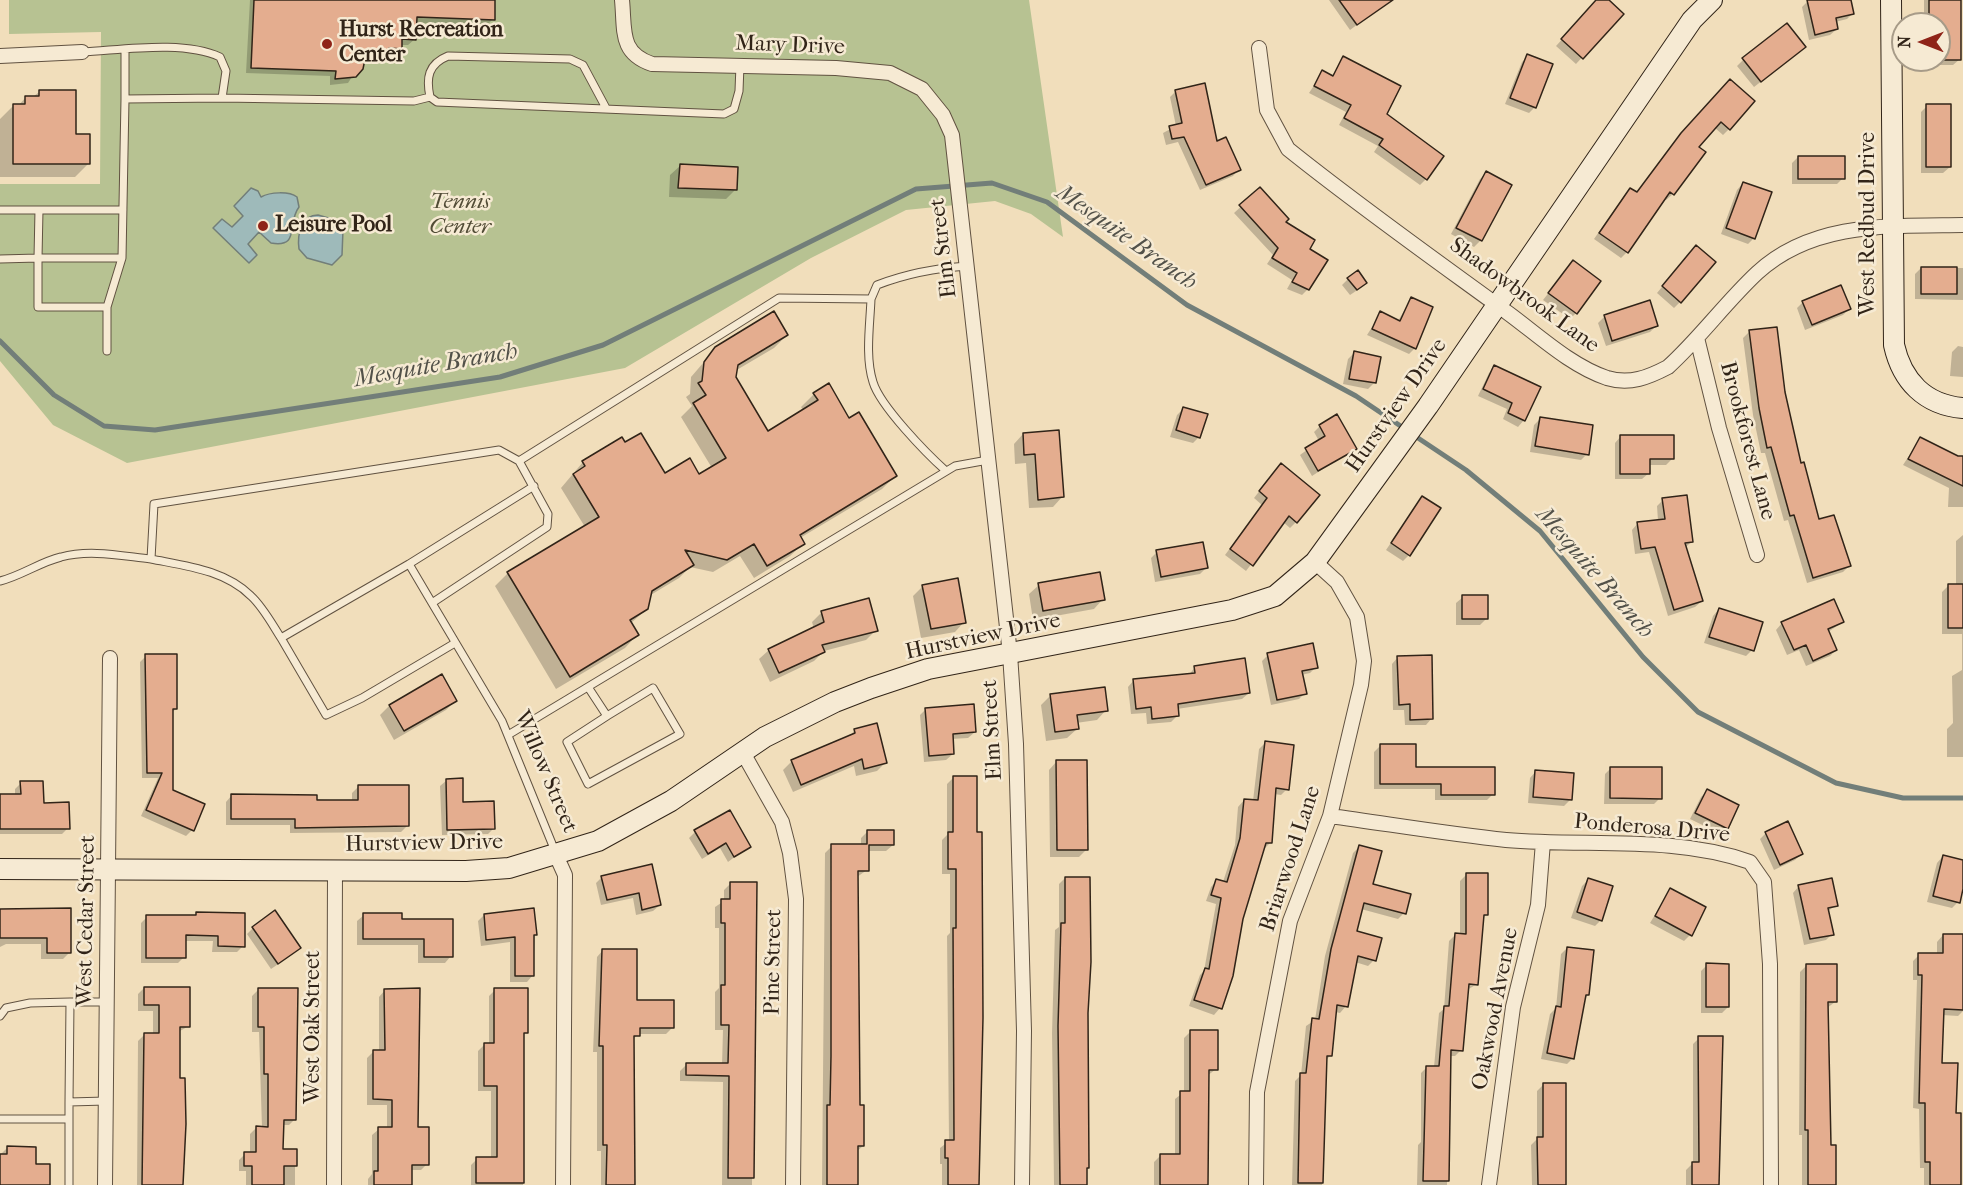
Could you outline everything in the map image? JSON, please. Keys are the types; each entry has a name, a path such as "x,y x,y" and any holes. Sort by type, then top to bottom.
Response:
{"street":[{"name":"Mary Drive","path":"622,0 627,47 636,59 652,64 860,69 890,73 922,89 933,102"},
{"name":"Hurstview Drive","path":"0,869 466,871 508,868 598,841 633,824 671,801 742,751 835,702 871,688 928,669 1222,612 1275,596 1314,562 1393,455 1692,20 1712,0"},
{"name":"West Redbud Drive","path":"1891,0 1894,345 1898,363 1909,382 1938,403 1963,408"},
{"name":"Shadowbrook Lane","path":"1259,48 1267,110 1288,149 1588,370 1609,378 1631,381 1649,377 1668,367 1758,272 1790,251 1821,237 1855,229 1963,225"},
{"path":"0,56 82,52"},
{"name":"Elm Street","path":"933,102 943,115 952,135 1010,654 1016,756 1024,1031 1022,1185"},
{"name":"Brookforest Lane","path":"1697,338 1719,428 1756,555"},
{"name":"Briarwood Lane","path":"1256,1185 1257,1092 1290,921 1330,816 1361,685 1364,661 1357,618 1337,582 1314,562"},
{"name":"West Cedar Street","path":"105,1185 110,658"},
{"name":"Pine Street","path":"742,751 782,822 790,853 796,899 793,1185"},
{"name":"Ponderosa Drive","path":"1330,816 1506,840 1617,843 1701,850 1750,862 1758,870 1764,882 1770,964 1771,1185"},
{"name":"Oakwood Avenue","path":"1489,1185 1489,1166 1513,1007 1538,905 1543,842"},
{"name":"Willow Street","path":"556,855 565,875 563,1185"},
{"name":"West Oak Street","path":"334,1185 335,870"}],"lane":[{"path":"82,52 188,49 207,51 220,57 226,71 222,98"},
{"path":"107,351 107,307 122,258 125,50"},
{"path":"606,108 583,65 570,59 448,56 438,60 431,68 427,81 430,97 437,102 724,114 734,109 739,91 740,65"},
{"path":"125,99 414,101 430,97"},
{"path":"0,210 123,210"},
{"path":"39,210 38,307 107,307"},
{"path":"0,259 122,258"},
{"path":"946,471 924,452 873,384 870,363 871,299 877,285 902,275 926,268 968,266"},
{"path":"519,461 779,298 871,299"},
{"path":"151,559 154,504 499,450 519,461 548,514 547,527 432,603"},
{"path":"508,735 946,471 955,466 988,459"},
{"path":"281,638 409,564 534,486"},
{"path":"0,581 19,576 61,557 97,553 151,559 207,571 231,580 252,596 281,638 326,715 362,698 455,642"},
{"name":"Willow Street","path":"409,564 508,735 556,855"},
{"path":"588,687 607,716"},
{"path":"653,688 680,735 588,784 567,742 607,716 653,688"},
{"path":"69,1185 70,1002"},
{"path":"0,1016 6,1008 22,1004 107,1002"},
{"path":"69,1102 106,1101"},
{"path":"0,1119 69,1119"}],"green space":[{"name":"Tennis Center","path":"9,0 1029,0 1063,237 1031,214 995,201 906,210 811,258 625,368 127,463 53,425 0,361 0,184 100,184 101,32 9,34"}],"water":[{"name":"Leisure Pool","path":"251,188 258,191 261,197 279,193 294,195 297,197 299,207 293,220 290,238 280,244 271,243 259,232 248,244 257,255 249,263 213,228 222,219 232,227 243,216 234,206"},
{"path":"318,215 339,221 343,230 342,255 332,265 307,258 299,249 301,227 308,218"}],"building":[{"name":"Hurst Recreation Center","path":"254,0 495,0 495,20 417,17 416,40 402,39 402,49 389,48 388,55 366,54 363,69 356,77 335,79 336,71 251,68"},
{"path":"1339,0 1393,0 1357,25"},
{"path":"1596,0 1609,0 1624,14 1583,59 1561,39"},
{"path":"1807,0 1851,0 1854,14 1836,18 1838,29 1815,35"},
{"path":"1929,0 1961,0 1961,60 1951,60 1951,12 1929,12"},
{"path":"1787,23 1806,47 1761,82 1742,58"},
{"path":"1527,54 1553,64 1536,108 1510,98"},
{"path":"1343,56 1401,86 1387,114 1444,156 1427,180 1379,145 1383,139 1344,118 1351,105 1314,86 1322,70 1333,76"},
{"path":"1730,79 1755,101 1730,130 1721,122 1699,147 1706,152 1674,195 1670,192 1628,253 1599,233 1630,188 1637,192 1681,133"},
{"path":"1205,83 1217,141 1226,137 1241,170 1206,185 1184,137 1172,139 1169,126 1182,123 1175,90"},
{"path":"39,90 76,90 76,134 90,134 90,164 13,164 13,104 25,104 25,96 39,96"},
{"path":"1926,104 1951,104 1951,167 1926,167"},
{"path":"1798,156 1845,156 1845,179 1798,179"},
{"path":"680,164 738,167 737,190 678,188"},
{"path":"1486,171 1512,185 1482,241 1456,228"},
{"path":"1743,182 1772,192 1755,239 1726,228"},
{"path":"1260,187 1289,219 1286,222 1315,240 1310,249 1328,260 1309,290 1292,282 1297,273 1272,258 1278,248 1239,205"},
{"path":"1696,245 1716,262 1681,303 1662,286"},
{"path":"1573,260 1601,281 1577,314 1548,293"},
{"path":"1921,267 1957,267 1957,294 1921,294"},
{"path":"1358,270 1367,283 1357,290 1347,278"},
{"path":"1841,285 1851,309 1812,325 1802,301"},
{"path":"1411,297 1433,307 1416,349 1372,329 1380,311 1400,321"},
{"path":"1650,300 1658,326 1612,341 1604,315"},
{"path":"774,311 788,335 738,365 736,377 768,431 818,400 813,393 829,383 849,418 859,412 897,476 800,535 805,544 767,566 754,544 727,560 685,550 694,565 652,591 648,609 630,620 639,635 570,677 507,572 599,517 573,474 585,466 582,461 622,437 625,442 641,433 665,473 690,458 699,474 726,458 693,403 706,395 698,383 702,381 704,362 715,347"},
{"path":"1777,327 1785,392 1801,463 1804,462 1819,519 1834,515 1851,566 1813,578 1794,515 1790,516 1771,447 1767,448 1759,408 1749,330"},
{"path":"1354,351 1381,357 1376,383 1349,379"},
{"path":"1494,365 1541,387 1525,421 1508,413 1512,403 1483,389"},
{"path":"1183,407 1208,414 1200,438 1176,430"},
{"path":"1337,414 1357,449 1318,471 1305,448 1325,436 1319,425"},
{"path":"1540,417 1593,425 1589,455 1535,446"},
{"path":"1059,430 1064,497 1038,500 1035,454 1024,455 1023,433"},
{"path":"1620,435 1674,435 1674,459 1650,459 1650,474 1620,474"},
{"path":"1920,437 1958,456 1963,456 1963,486 1908,459"},
{"path":"1281,463 1320,495 1297,523 1289,516 1253,566 1230,549 1267,498 1259,491"},
{"path":"1687,495 1693,542 1685,543 1703,601 1674,610 1655,547 1641,549 1637,522 1665,519 1662,498"},
{"path":"1422,496 1441,508 1410,556 1391,543"},
{"path":"1203,542 1208,568 1161,577 1156,550"},
{"path":"1100,572 1105,600 1043,611 1038,583"},
{"path":"958,578 966,623 931,629 922,585"},
{"path":"1948,584 1963,584 1963,628 1948,628"},
{"path":"1462,595 1488,595 1488,619 1462,619"},
{"path":"869,598 878,631 822,645 825,652 779,673 768,649 824,622 821,611"},
{"path":"1834,599 1844,622 1828,629 1837,650 1813,661 1806,645 1794,650 1781,622"},
{"path":"1719,608 1763,622 1754,651 1709,637"},
{"path":"1313,643 1318,668 1302,671 1307,694 1277,700 1267,653"},
{"path":"145,654 177,654 177,709 173,709 173,790 205,804 194,831 146,810 162,773 147,773"},
{"path":"1432,655 1433,719 1410,720 1410,704 1399,705 1397,656"},
{"path":"1245,658 1250,693 1178,704 1179,716 1152,719 1151,707 1136,709 1133,679 1195,673 1194,666"},
{"path":"442,674 457,701 404,731 389,705"},
{"path":"1105,687 1108,711 1077,715 1079,729 1055,732 1050,694"},
{"path":"974,704 976,732 953,734 954,754 929,756 925,708"},
{"path":"877,723 887,763 864,769 862,759 801,785 791,760 855,733 854,729"},
{"path":"1265,741 1294,745 1289,790 1276,788 1272,843 1266,843 1243,919 1233,976 1222,1009 1194,1000 1205,968 1209,969 1221,898 1211,895 1216,879 1227,882 1240,838 1244,799 1258,800"},
{"path":"1380,744 1416,744 1416,767 1495,767 1495,795 1441,795 1441,784 1380,784"},
{"path":"1056,760 1087,760 1088,850 1057,850"},
{"path":"1610,767 1662,767 1662,799 1610,798"},
{"path":"1535,770 1574,773 1572,800 1533,797"},
{"path":"953,776 977,776 977,832 982,832 983,1018 979,1185 948,1185 948,1158 945,1158 945,1140 954,1140 953,928 956,928 956,869 948,869 948,832 953,832"},
{"path":"463,778 463,802 494,801 495,829 447,830 446,779"},
{"path":"20,781 43,781 44,803 69,802 70,829 0,829 0,794 21,794"},
{"path":"358,785 409,785 409,826 295,828 295,819 231,819 231,794 317,795 317,800 358,800"},
{"path":"1707,789 1739,805 1728,829 1695,813"},
{"path":"730,810 751,847 734,857 726,843 708,854 694,830"},
{"path":"1788,821 1803,854 1780,865 1765,832"},
{"path":"867,830 894,830 894,845 869,845 869,871 858,871 860,1105 864,1105 864,1146 858,1146 858,1185 827,1185 827,1105 830,1105 831,1056 831,844 867,844"},
{"path":"1359,845 1382,851 1373,884 1411,894 1406,914 1364,903 1357,931 1382,938 1376,961 1358,956 1348,1007 1337,1005 1332,1056 1327,1056 1323,1183 1298,1183 1300,1073 1306,1073 1312,1018 1319,1019 1331,949"},
{"path":"1943,855 1963,860 1963,889 1960,903 1933,896"},
{"path":"652,864 661,905 642,910 639,893 607,900 601,876"},
{"path":"1466,873 1488,873 1488,915 1484,915 1478,985 1469,984 1463,1051 1451,1050 1449,1181 1423,1181 1426,1066 1439,1066 1444,1006 1449,1006 1455,933 1466,934"},
{"path":"1065,877 1090,877 1089,1168 1087,1168 1087,1185 1060,1185 1058,1026 1061,923 1065,923"},
{"path":"1588,878 1613,886 1602,921 1577,912"},
{"path":"1832,878 1838,906 1828,908 1834,935 1810,939 1798,885"},
{"path":"730,882 757,882 754,1178 728,1178 729,1076 686,1075 686,1063 728,1063 729,1025 721,1025 721,985 725,985 725,923 721,923 721,899 730,899"},
{"path":"1670,888 1706,907 1692,936 1655,916"},
{"path":"71,908 71,953 47,953 47,938 0,938 0,909"},
{"path":"534,908 537,935 534,935 534,976 515,976 515,937 486,940 484,914"},
{"path":"275,910 301,948 278,964 252,927"},
{"path":"196,912 245,913 245,947 218,946 218,936 186,935 186,958 146,958 146,915 196,915"},
{"path":"363,913 402,913 402,919 453,919 453,957 424,957 424,939 363,939"},
{"path":"1943,934 1963,934 1963,1010 1944,1009 1942,1063 1958,1063 1956,1113 1961,1113 1961,1185 1930,1185 1930,1162 1925,1162 1925,1103 1919,1103 1922,975 1918,975 1918,953 1943,953"},
{"path":"1567,947 1594,950 1589,995 1586,995 1574,1059 1547,1053 1556,1006 1561,1007"},
{"path":"602,949 637,949 637,1000 674,1000 674,1028 640,1028 640,1036 634,1036 635,1185 606,1185 607,1145 603,1145 603,1046 599,1046"},
{"path":"1706,963 1729,964 1729,1007 1706,1007"},
{"path":"1806,964 1837,964 1837,1002 1828,1002 1831,1145 1836,1145 1836,1185 1808,1185 1808,1130 1805,1130"},
{"path":"144,987 190,987 190,1027 180,1027 180,1078 185,1078 186,1124 183,1185 142,1185 144,1033 159,1033 159,1005 144,1005"},
{"path":"258,988 298,988 296,1120 284,1120 283,1149 297,1149 297,1166 284,1166 284,1185 252,1185 252,1166 244,1166 244,1152 256,1152 256,1126 268,1127 268,1074 264,1074 264,1027 258,1027"},
{"path":"420,988 418,1127 429,1127 429,1165 412,1165 412,1185 374,1185 374,1171 378,1171 378,1127 392,1127 392,1100 373,1099 373,1050 385,1050 384,989"},
{"path":"494,988 528,988 528,1033 524,1033 524,1183 476,1183 476,1157 497,1157 497,1086 484,1086 484,1043 494,1043"},
{"path":"1190,1030 1218,1030 1218,1070 1209,1070 1208,1185 1160,1185 1160,1154 1180,1154 1180,1091 1190,1091"},
{"path":"1698,1036 1723,1036 1719,1185 1692,1185 1692,1162 1699,1162"},
{"path":"1543,1083 1566,1083 1566,1185 1538,1185 1537,1137 1543,1137"},
{"path":"7,1146 36,1147 36,1164 50,1164 50,1185 0,1185 0,1154 7,1154"}],"waterway":[{"name":"Mesquite Branch","path":"0,341 54,395 104,426 155,430 500,377 603,345 916,189 992,183 1047,202 1187,305 1356,396 1405,429"},
{"name":"Mesquite Branch","path":"1412,434 1466,470 1540,531 1643,657 1698,712 1836,783 1903,798 1963,798"}],"place":[{"name":"Hurst Recreation Center","path":"327,44"},
{"name":"Leisure Pool","path":"263,226"}]}
